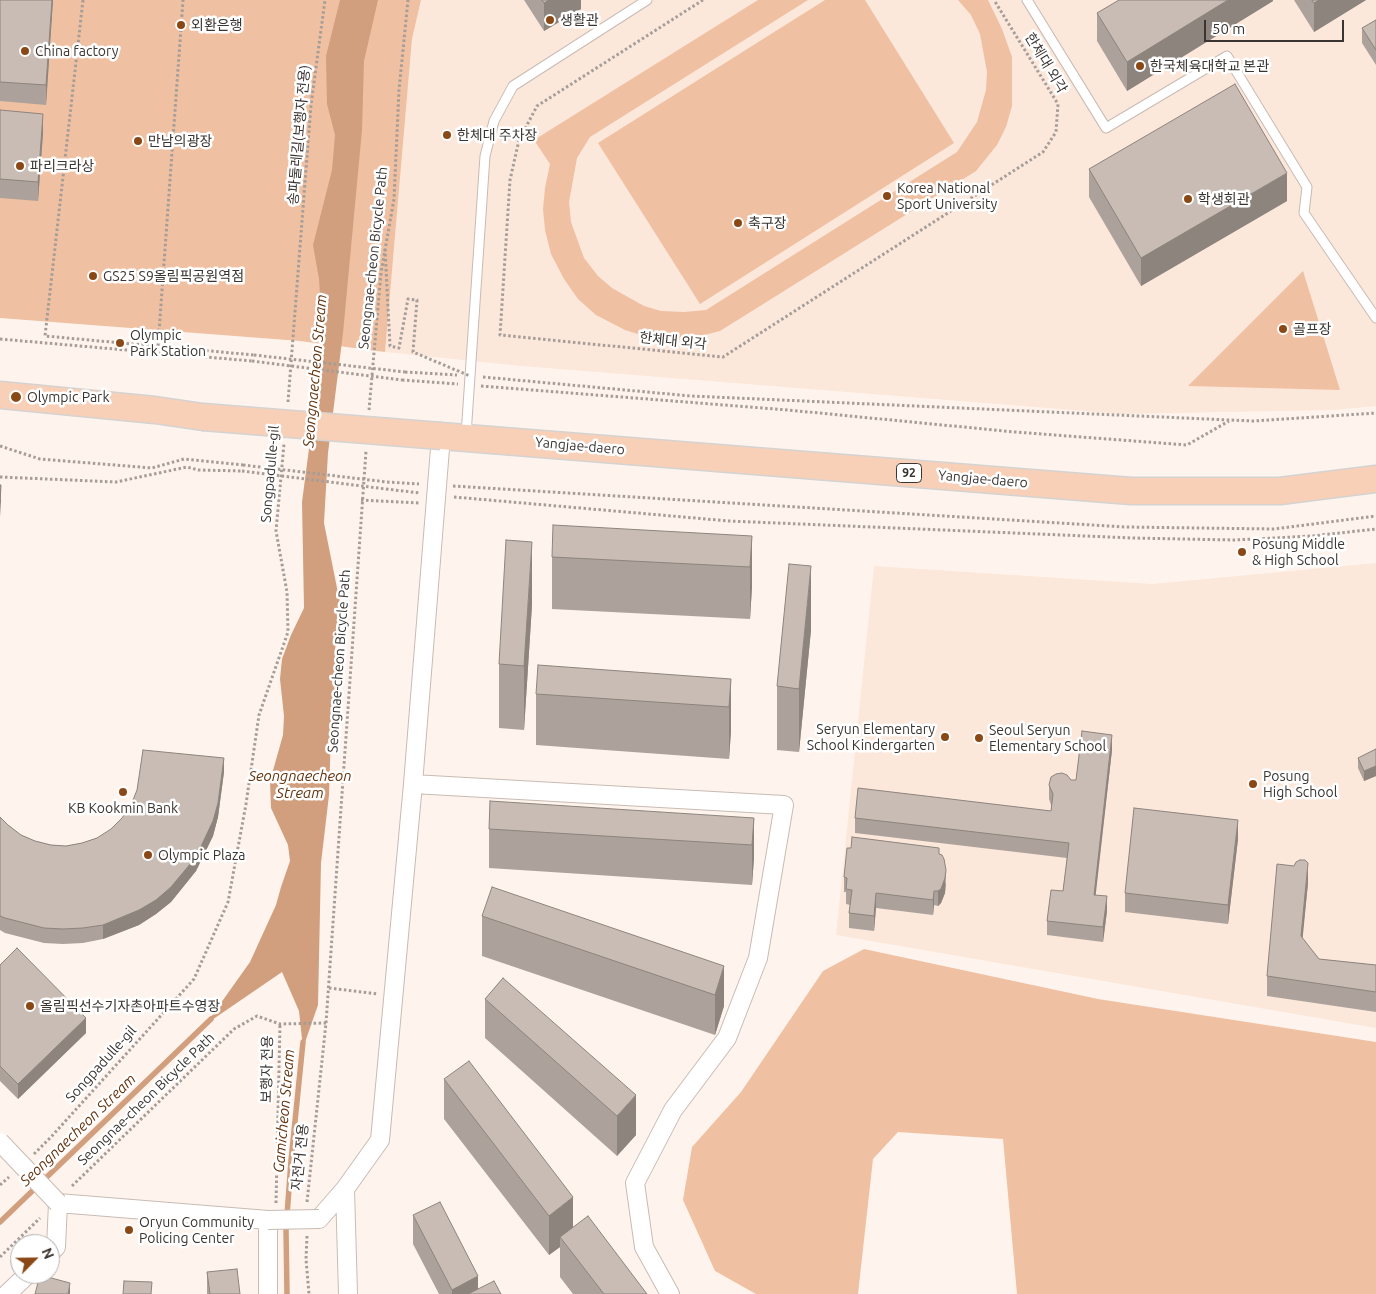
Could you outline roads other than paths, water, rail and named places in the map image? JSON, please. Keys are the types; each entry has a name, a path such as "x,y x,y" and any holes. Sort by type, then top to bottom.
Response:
{"main road":[{"name":"92","path":"0,395 155,410 203,417 454,437"},
{"name":"Yangjae-daero","path":"454,437 1131,491 1280,491 1376,480"}],"street":[{"path":"0,1142 58,1203 313,1213 345,1188 380,1140 436,499 454,437"},
{"path":"412,784 784,805 758,958 727,1038 673,1110 635,1183 644,1247 670,1294"},
{"path":"345,1188 348,1294"},
{"path":"57,1234 58,1203"},
{"path":"268,1294 272,1212"},
{"path":"7,1294 18,1284"}],"lane":[{"path":"454,437 470,381 485,156 494,121 513,86 647,0"},
{"path":"1027,0 1106,128 1227,56 1307,187 1304,213 1376,318"}],"water":[{"name":"Seongnaecheon Stream","path":"340,0 378,0 364,61 362,130 343,333 328,453 324,523 341,608 335,650 335,690 331,732 329,795 321,863 318,1005 303,1048 299,1011 282,972 206,1024 250,962 276,905 290,861 288,845 271,808 270,781 283,735 284,716 280,679 282,659 304,608 302,502 323,342 319,279 313,245 332,170 335,135 327,104 326,56"}],"waterway":[{"name":"Seongnaecheon Stream","path":"0,1222 211,1019"},
{"name":"Gamicheon Stream","path":"287,1294 286,1229 303,1042"}],"place":[{"name":"생활관","path":"550,20"},
{"name":"외환은행","path":"181,25"},
{"name":"China factory","path":"25,51"},
{"name":"한국체육대학교 본관","path":"1140,66"},
{"name":"한체대 주차장","path":"447,135"},
{"name":"만남의광장","path":"138,141"},
{"name":"파리크라상","path":"20,166"},
{"name":"Korea National Sport University","path":"887,196"},
{"name":"학생회관","path":"1188,199"},
{"name":"축구장","path":"738,223"},
{"name":"GS25 S9올림픽공원역점","path":"93,276"},
{"name":"골프장","path":"1283,329"},
{"name":"Olympic Park Station","path":"120,343"},
{"name":"Olympic Park","path":"16,397"},
{"name":"Posung Middle & High School","path":"1242,552"},
{"name":"Seryun Elementary School Kindergarten","path":"945,737"},
{"name":"Seoul Seryun Elementary School","path":"979,738"},
{"name":"Posung High School","path":"1253,784"},
{"name":"KB Kookmin Bank","path":"123,792"},
{"name":"Olympic Plaza","path":"148,855"},
{"name":"올림픽선수기자촌아파트수영장","path":"30,1006"},
{"name":"Oryun Community Policing Center","path":"129,1230"}]}
